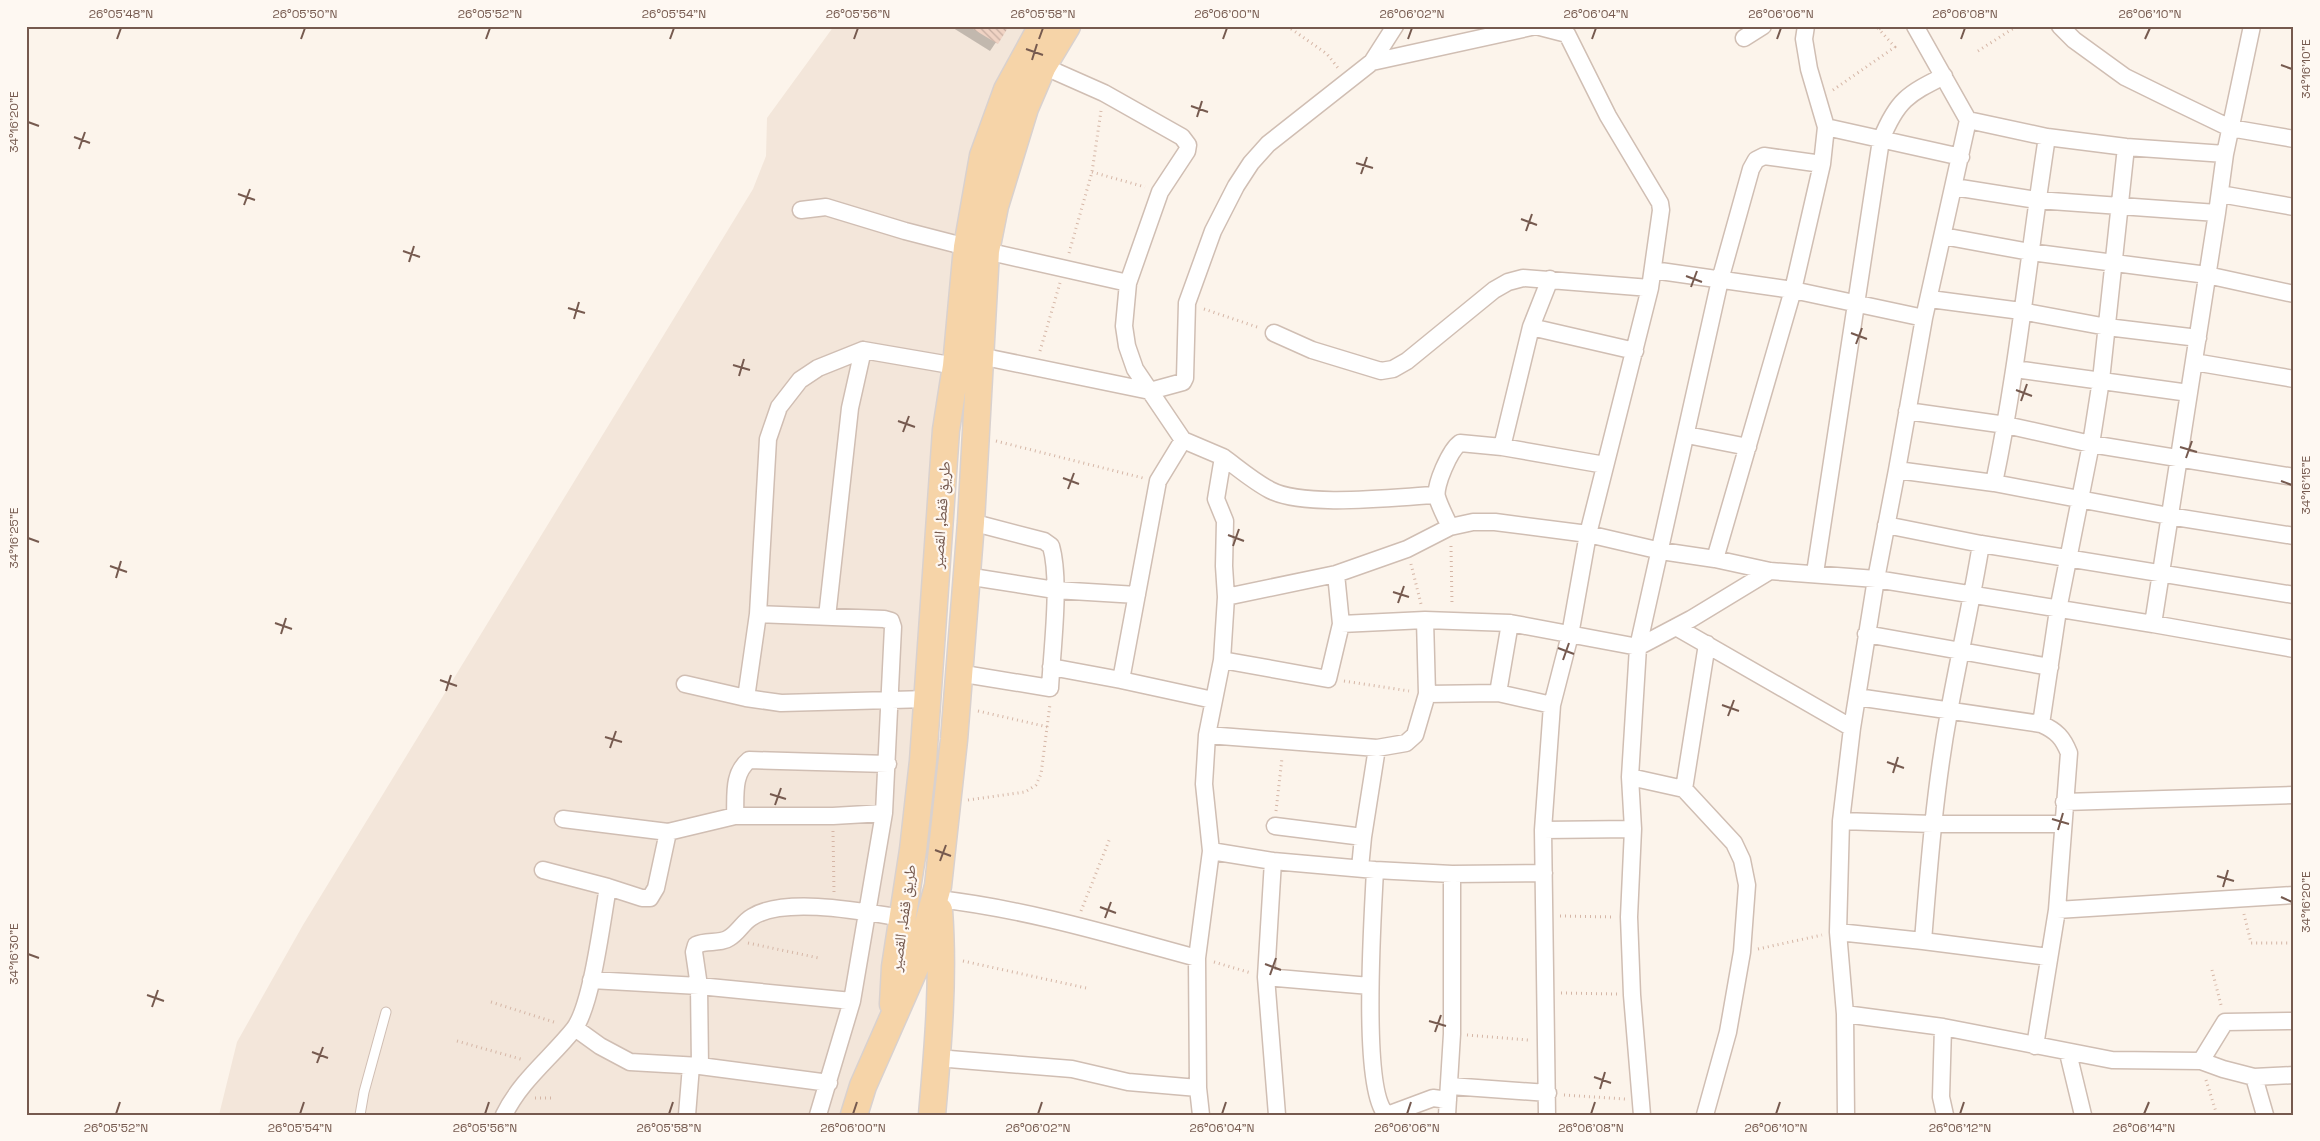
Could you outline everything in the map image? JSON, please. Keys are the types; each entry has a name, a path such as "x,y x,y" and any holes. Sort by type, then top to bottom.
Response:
{"main road":[{"name":"طريق قفط, القصير","path":"854,1115 863,1086 918,961 938,892 948,802 971,522 980,356 977,249 983,156 1007,90 1042,26"},
{"name":"طريق قفط, القصير","path":"892,1017 894,967 914,842 928,699 946,430 956,366 959,311 977,249 995,206 1026,108 1043,66 1067,26"},
{"name":"طريق قفط, القصير","path":"932,1115 942,956 938,892"}],"street":[{"path":"980,356 1150,392 1184,380 1187,303 1214,231 1236,186 1251,163 1268,144 1372,62 1395,26"},
{"path":"1372,62 1536,26 1571,30 1608,116 1660,203 1661,210 1650,288 1588,534 1570,636 1552,705 1543,830 1547,1115"},
{"path":"1744,38 1763,26"},
{"path":"1716,558 1793,290 1822,164 1826,127 1809,69 1804,39 1806,26"},
{"path":"1846,1115 1845,1014 1838,932 1841,821 1852,728 1866,634 1898,470 1924,318 1930,299 1968,120 1915,26"},
{"path":"2060,26 2074,40 2125,77 2230,128 2294,139"},
{"path":"2153,624 2190,393 2225,154 2252,26"},
{"path":"1043,66 1104,93 1182,137 1188,144 1187,151 1160,192 1128,283 1124,326 1127,346 1135,369 1182,440 1223,457 1271,490 1295,498 1320,500 1436,496"},
{"path":"1815,573 1881,140 1891,115 1903,100 1915,90 1944,76"},
{"path":"1968,120 2047,137 2126,147 2225,154"},
{"path":"1826,127 1961,157"},
{"path":"1994,483 2015,369 2021,311 2047,137"},
{"path":"2041,724 2067,557 2091,444 2101,380 2108,327 2118,207 2126,147"},
{"path":"1642,1107 1632,995 1629,917 1633,829 1630,777 1638,647 1687,435 1720,280 1751,169 1756,160 1764,156 1822,164"},
{"path":"1954,187 2037,200 2118,207 2217,212"},
{"path":"2220,194 2294,207"},
{"path":"801,210 826,207 905,231 1128,283"},
{"path":"1943,236 2030,252 2207,275 2294,294"},
{"path":"1653,270 1793,290 1924,318"},
{"path":"1274,333 1312,350 1381,371 1392,369 1407,361 1494,290 1508,282 1524,278 1550,279 1650,288"},
{"path":"1502,448 1530,327 1550,279"},
{"path":"1930,299 2021,311 2108,327 2198,338"},
{"path":"1530,327 1635,351"},
{"path":"827,617 850,408 863,350"},
{"path":"746,698 758,614 768,439 780,407 800,380 818,368 863,350 956,366"},
{"path":"2194,362 2294,380"},
{"path":"2015,369 2190,393"},
{"path":"1907,411 2006,425 2091,444 2294,477"},
{"path":"1687,435 1748,447"},
{"path":"1121,680 1158,481 1182,440"},
{"path":"1450,527 1436,496 1447,458 1455,446 1460,443 1605,465"},
{"path":"1201,1115 1198,1088 1197,958 1211,851 1204,784 1206,735 1222,660 1226,597 1224,566 1225,521 1216,499 1223,457"},
{"path":"1898,470 2079,497 2169,516 2294,536"},
{"path":"958,673 1050,688 1052,668 1055,590 1054,556 1051,546 1044,541 971,522"},
{"path":"1226,597 1336,574 1407,549 1450,527 1473,522 1495,522 1588,534 1661,551 1716,558 1770,571 1876,579 2294,649"},
{"path":"1886,525 1981,544 2294,595"},
{"path":"1923,941 1933,824 1949,712 1962,652 1981,544"},
{"path":"1341,624 1425,620 1510,623 1570,636 1638,647 1676,627 1770,571"},
{"path":"1222,660 1328,679 1341,624 1336,574"},
{"path":"966,576 1055,590 1137,595"},
{"path":"758,614 884,619 890,621 894,635 884,813 852,1001 818,1115"},
{"path":"1206,735 1377,748 1411,740 1415,735 1427,694 1425,620"},
{"path":"1498,693 1510,623"},
{"path":"1676,627 1852,728"},
{"path":"1866,634 2050,667"},
{"path":"1684,789 1707,644"},
{"path":"1052,668 1121,680 1213,700"},
{"path":"685,684 746,698 781,703 928,699"},
{"path":"1427,694 1498,693 1552,705"},
{"path":"1857,697 2041,724 2054,730 2064,741 2069,753 2057,910 2035,1046"},
{"path":"1377,748 1363,837 1368,869 1374,1070 1377,1096 1382,1109 1385,1113 1390,1114 1433,1098 1448,1100 1548,1093"},
{"path":"735,816 737,777 741,767 749,760 888,764"},
{"path":"1630,777 1684,789 1734,843 1742,860 1748,885 1742,952 1728,1032 1705,1115"},
{"path":"2064,802 2294,795"},
{"path":"563,819 668,832 735,816 833,816 884,813"},
{"path":"1841,821 1933,824 2063,824"},
{"path":"1275,826 1363,837"},
{"path":"1543,830 1633,829"},
{"path":"543,870 642,898 650,898 656,888 668,832"},
{"path":"1211,851 1273,862 1368,869 1452,874 1544,873"},
{"path":"1273,862 1266,978 1277,1115"},
{"path":"1448,1100 1452,1034 1452,874"},
{"path":"504,1115 512,1099 540,1064 575,1028 585,1007 608,887"},
{"path":"938,892 967,902 1075,925 1197,958"},
{"path":"2057,910 2294,895"},
{"path":"687,1115 695,1066 699,986 694,952 696,945 728,939 752,916 791,907 834,908 903,918"},
{"path":"1838,932 2049,957"},
{"path":"1266,978 1370,986"},
{"path":"591,980 699,986 852,1001"},
{"path":"1845,1014 1943,1027 2112,1060 2201,1061 2254,1077 2294,1075"},
{"path":"2201,1061 2225,1022 2294,1021"},
{"path":"1943,1027 1941,1097 1945,1115"},
{"path":"575,1028 600,1046 630,1062 695,1066 829,1083"},
{"path":"2068,1052 2083,1115"},
{"path":"937,1058 1072,1069 1128,1082 1198,1088"},
{"path":"2254,1077 2265,1115"}],"lane":[{"path":"360,1115 364,1092 386,1012"}],"path":[{"path":"1287,26 1327,54 1348,81"},
{"path":"1818,101 1895,46 1877,28 1884,26"},
{"path":"1978,51 2017,26"},
{"path":"1035,368 1092,172 1104,93"},
{"path":"1092,172 1160,192"},
{"path":"1187,303 1274,333"},
{"path":"976,436 1158,481"},
{"path":"1450,527 1453,621"},
{"path":"1407,549 1425,620"},
{"path":"1328,679 1427,694"},
{"path":"948,802 1025,792 1036,785 1041,774 1048,728 1050,688"},
{"path":"955,706 1048,728"},
{"path":"1275,826 1284,741"},
{"path":"833,816 834,908"},
{"path":"1075,925 1110,838"},
{"path":"2240,898 2251,942 2294,943"},
{"path":"1544,916 1629,917"},
{"path":"1742,952 1838,932"},
{"path":"728,939 820,958"},
{"path":"942,956 1086,988"},
{"path":"1197,958 1266,978"},
{"path":"2212,970 2225,1022"},
{"path":"1545,993 1632,995"},
{"path":"491,1002 537,1018 575,1028"},
{"path":"1452,1034 1546,1042"},
{"path":"457,1041 540,1064"},
{"path":"2201,1061 2209,1094 2217,1115"},
{"path":"1548,1093 1642,1107"}],"shaded area":[{"path":"834,26 1034,26 977,157 902,907 872,1056 851,1115 219,1115 237,1042 303,925 753,189 766,156 767,118"}],"building":[{"path":"968,26 1009,26 998,44"}]}
